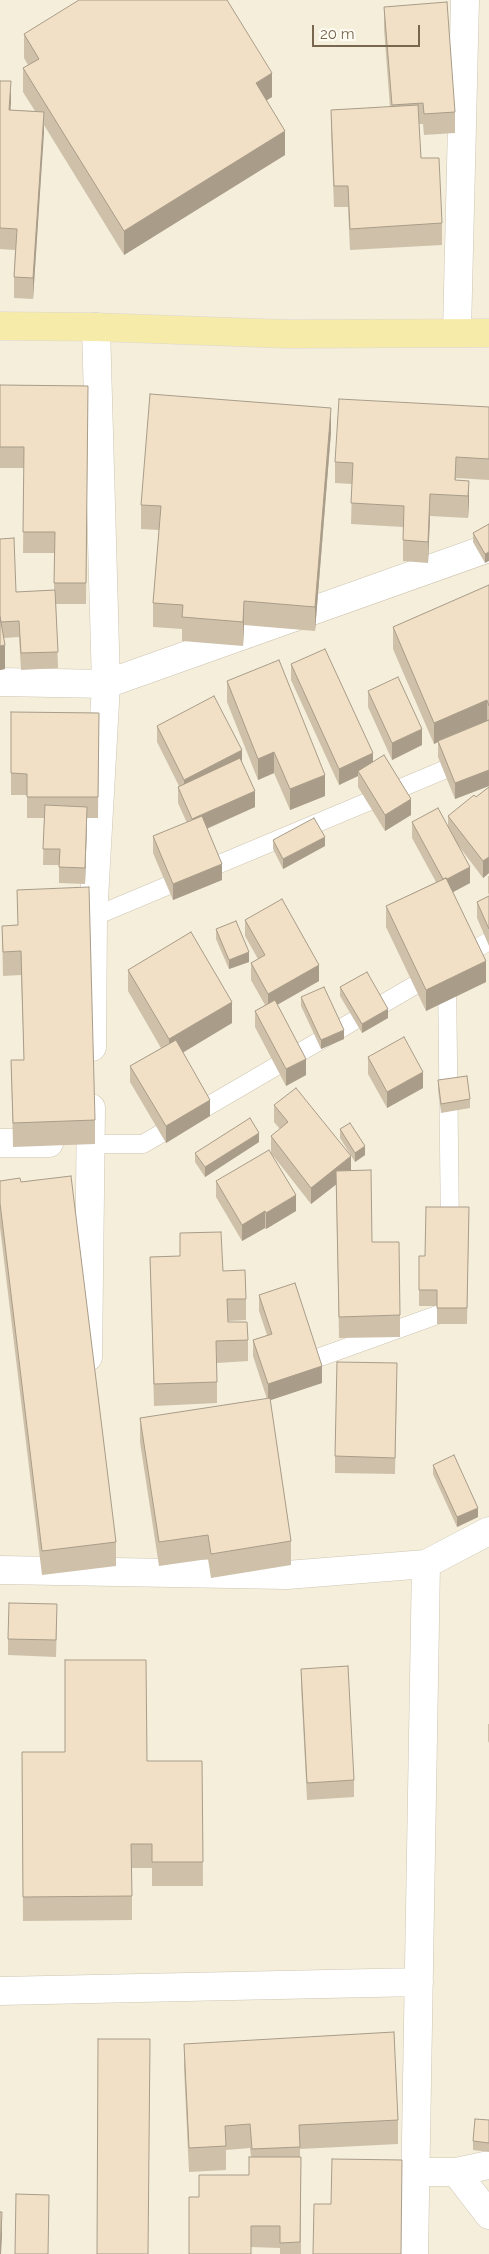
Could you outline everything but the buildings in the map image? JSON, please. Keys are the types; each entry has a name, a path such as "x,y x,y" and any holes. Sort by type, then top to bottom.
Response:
{"main road":[{"path":"0,326 96,327 288,334 489,333"}],"street":[{"path":"457,332 465,0"},
{"path":"88,1382 93,917 106,684 96,327"},
{"path":"0,682 106,684 489,548"},
{"path":"0,1143 90,1144"},
{"path":"0,1570 86,1561 286,1565 426,1564 489,1531"},
{"path":"414,2254 426,1564"},
{"path":"0,1991 419,1982"},
{"path":"415,2172 456,2172 489,2165"},
{"path":"456,2172 489,2215"}],"lane":[{"path":"93,917 489,751"},
{"path":"90,1144 143,1144 489,941"},
{"path":"447,966 450,1251"},
{"path":"282,1370 451,1310 451,1281"}],"shaded area":[{"path":"0,0 489,0 489,2254 0,2254"}]}
